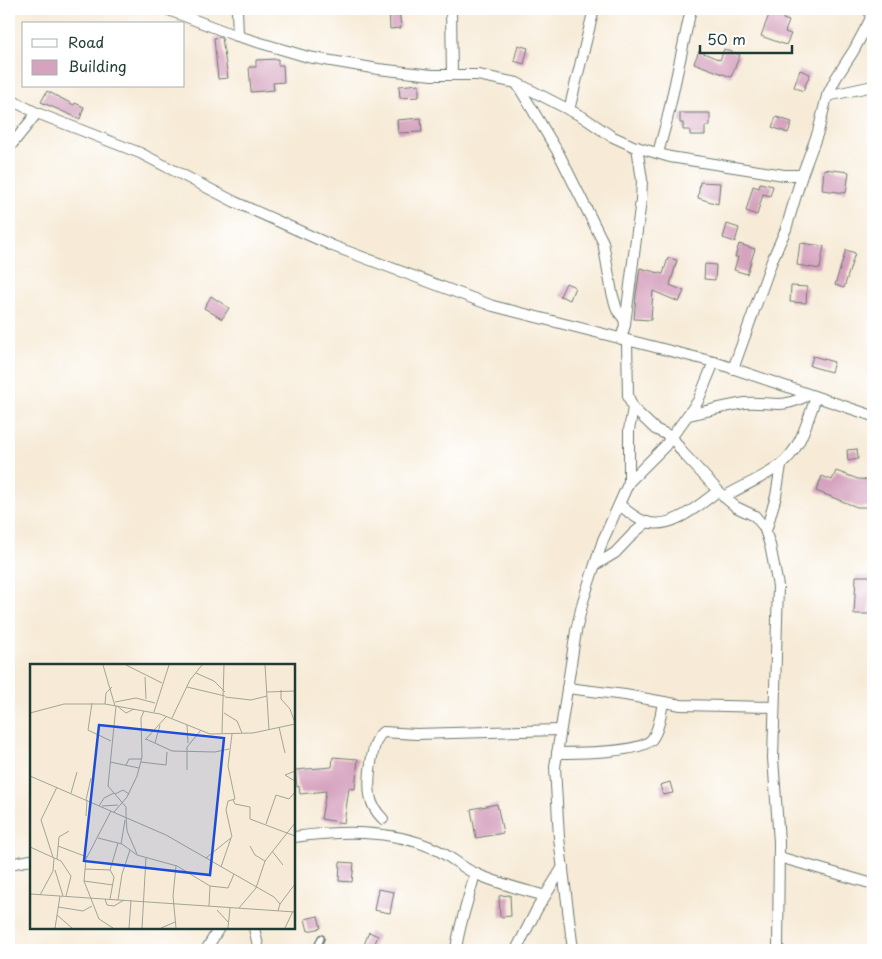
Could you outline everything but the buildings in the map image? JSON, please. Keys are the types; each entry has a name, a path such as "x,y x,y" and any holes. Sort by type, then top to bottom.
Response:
{"street":[{"path":"166,9 238,36 308,57 378,69 432,75 478,74 517,83 583,117 612,136 658,154 769,173 802,175"},
{"path":"237,9 238,36"},
{"path":"451,9 452,75"},
{"path":"569,110 594,9"},
{"path":"658,154 691,9"},
{"path":"732,369 773,258 786,229 802,175 818,132 827,96 836,78 869,32 871,9"},
{"path":"517,83 559,154 604,242 612,293 617,310 624,319 625,325"},
{"path":"827,96 873,86"},
{"path":"9,99 38,113 140,153 235,202 333,246 492,306 714,362 873,416"},
{"path":"9,148 38,113"},
{"path":"637,147 642,180 641,210 625,325 624,340 628,396 633,408 655,429 672,437 683,453 721,494 736,507 755,516 764,527 770,545 778,586 773,758 779,857 778,950"},
{"path":"629,482 665,446 698,401 714,362"},
{"path":"688,415 746,403 764,402 781,404 795,402 813,396"},
{"path":"620,505 633,515 647,522 664,524 781,465 804,432 813,396"},
{"path":"574,950 559,838 555,775 557,753 583,601 603,540 629,482 629,430 633,408"},
{"path":"766,531 776,496 781,465"},
{"path":"595,565 615,554 647,522"},
{"path":"567,688 625,695 680,705 774,707"},
{"path":"557,753 630,749 645,744 653,738 663,702"},
{"path":"383,819 370,796 375,743 378,735 383,732 416,734 560,730"},
{"path":"295,837 355,832 381,834 433,848 475,873 545,896"},
{"path":"779,857 873,884"},
{"path":"9,864 30,860"},
{"path":"516,950 563,867"},
{"path":"456,950 458,933 475,873"},
{"path":"206,950 218,929"},
{"path":"254,929 259,950"}],"lane":[{"path":"316,950 321,938"}]}
